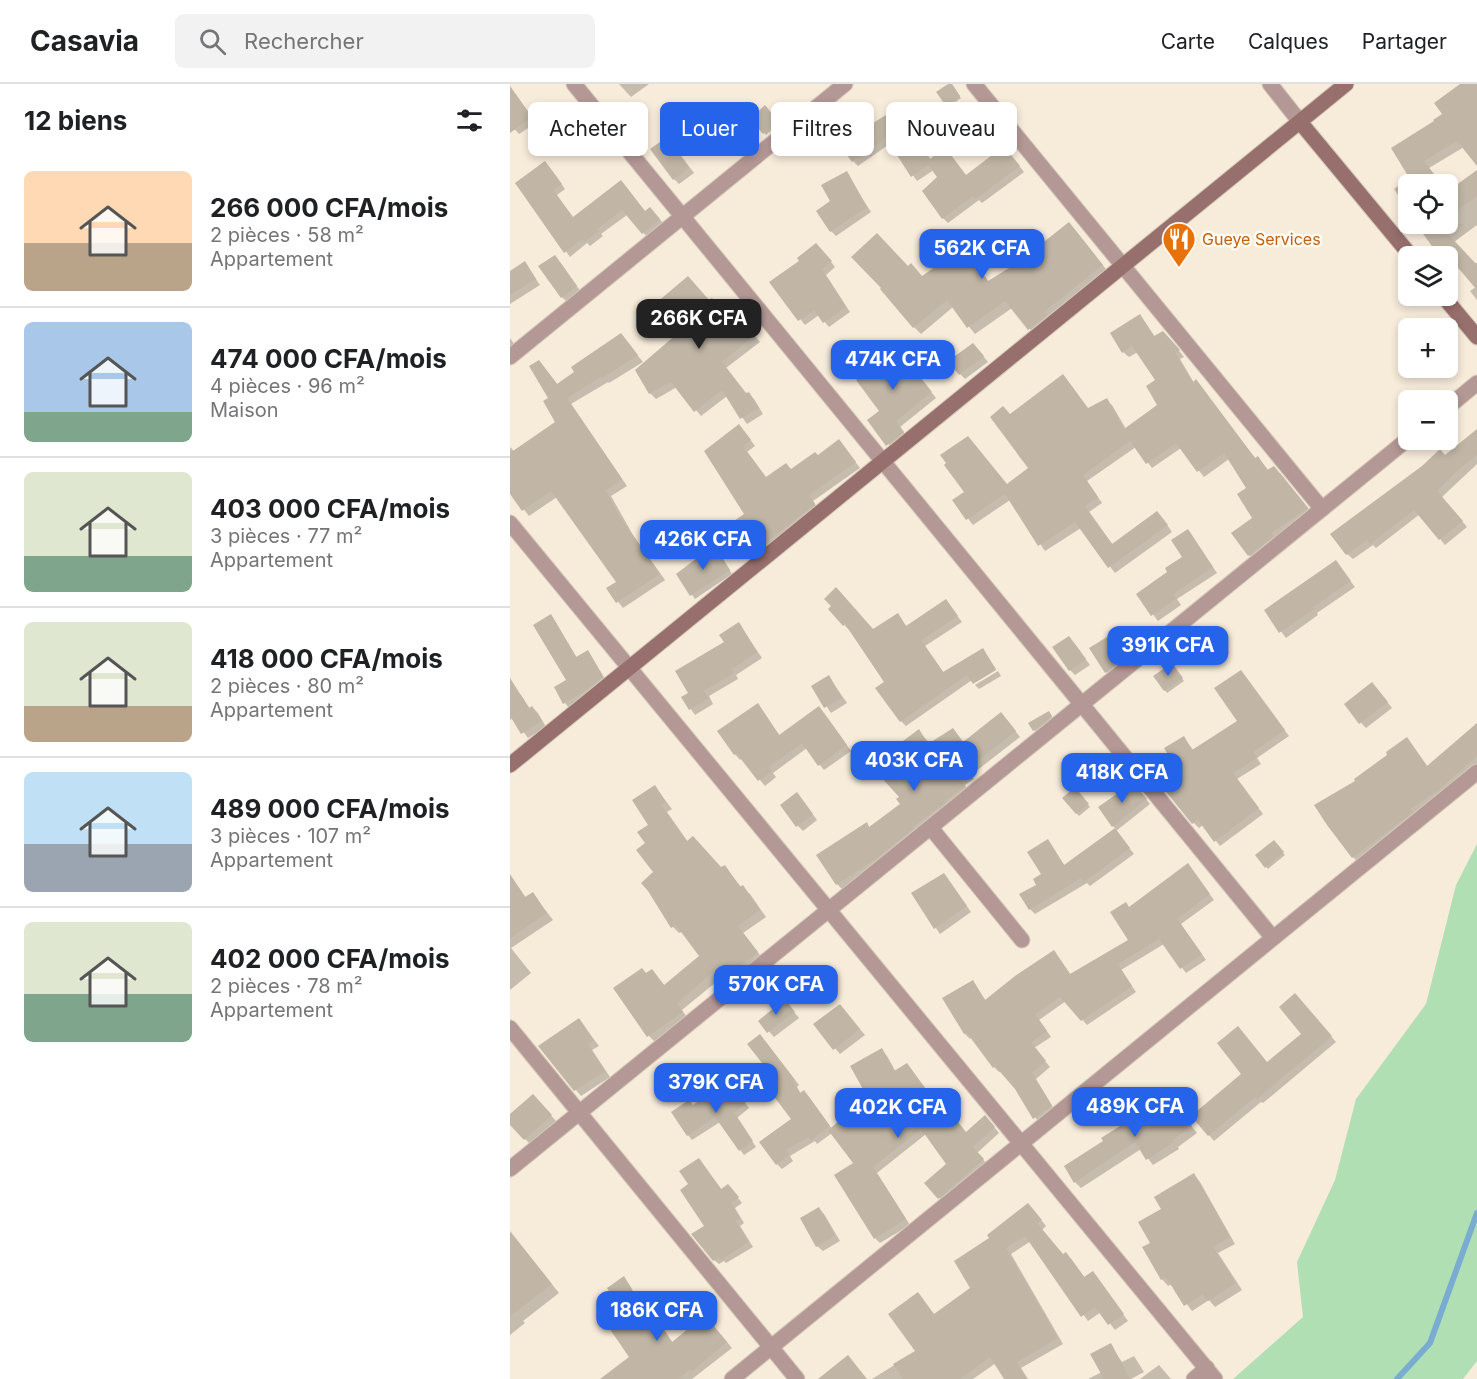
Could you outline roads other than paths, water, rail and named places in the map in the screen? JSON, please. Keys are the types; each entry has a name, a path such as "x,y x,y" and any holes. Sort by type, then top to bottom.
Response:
{"street":[{"path":"574,84 1273,938"},
{"path":"510,357 845,84"},
{"path":"974,84 1322,509"},
{"path":"1270,84 1403,246"},
{"path":"510,765 1346,84"},
{"path":"1451,306 1477,337"},
{"path":"1458,399 1477,383"},
{"path":"510,1169 1398,447"},
{"path":"510,523 1211,1374 1194,1379"},
{"path":"732,1379 1477,772"},
{"path":"931,828 1022,940"},
{"path":"510,1028 797,1379"}],"waterway":[{"path":"1397,1379 1430,1343 1477,1213"}],"place":[{"name":"Gueye Services","path":"1179,268"}]}
